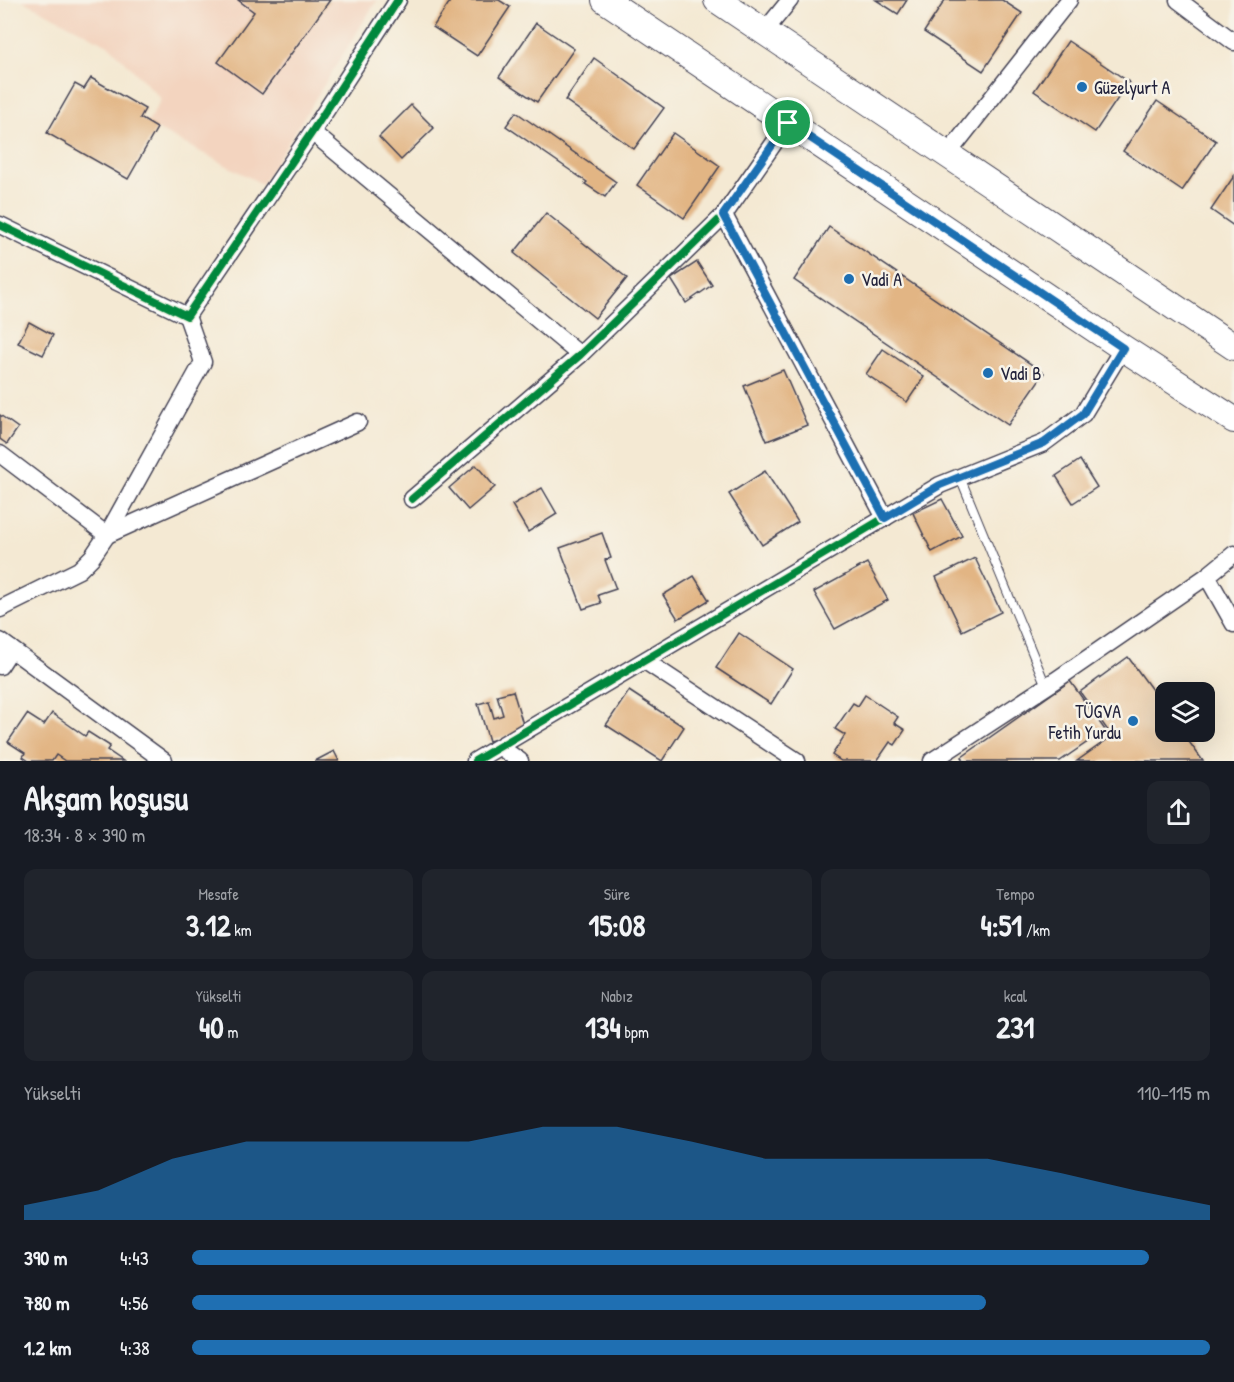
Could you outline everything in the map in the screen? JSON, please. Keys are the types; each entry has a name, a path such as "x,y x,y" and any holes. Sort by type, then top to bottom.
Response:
{"main road":[{"path":"605,0 1234,420"},
{"path":"717,0 1234,348"}],"street":[{"path":"187,316 398,0"},
{"path":"764,32 790,0"},
{"path":"947,155 1069,0"},
{"path":"1178,0 1234,42"},
{"path":"412,499 580,355 723,215 788,123"},
{"path":"312,132 580,355"},
{"path":"723,215 885,518"},
{"path":"0,225 187,316 203,362 107,535 92,557 79,570 0,609"},
{"path":"475,761 940,485 1044,443 1083,414 1123,348"},
{"path":"107,535 358,422"},
{"path":"0,454 107,535"},
{"path":"932,761 1207,576 1234,554"},
{"path":"1207,576 1234,624"},
{"path":"0,666 6,645 164,761"},
{"path":"645,661 797,761"},
{"path":"500,747 520,761"}],"lane":[{"path":"960,477 1046,686"}],"shaded area":[{"path":"22,0 377,0 262,184 147,124 161,99 110,46"}],"building":[{"path":"238,0 330,0 262,94 218,62 254,12"},
{"path":"451,0 499,0 510,7 477,56 433,27"},
{"path":"876,0 907,0 898,14"},
{"path":"945,0 1002,0 1022,13 983,71 924,32"},
{"path":"536,23 574,49 537,102 499,77"},
{"name":"Güzelyurt A","path":"1068,41 1129,82 1095,132 1034,91"},
{"path":"594,58 664,108 634,149 565,100"},
{"path":"91,78 145,109 140,118 157,128 128,179 47,133 75,84 84,89"},
{"path":"1157,101 1216,141 1182,191 1123,151"},
{"path":"411,105 434,128 401,160 379,137"},
{"path":"516,112 616,182 605,197 506,126"},
{"path":"673,133 720,166 684,218 637,185"},
{"path":"1234,176 1234,226 1211,210"},
{"path":"546,213 627,278 595,318 514,253"},
{"path":"829,227 1044,373 1008,425 794,280"},
{"path":"697,262 712,285 686,303 671,279"},
{"path":"29,322 53,335 43,355 18,343"},
{"path":"883,349 924,377 907,402 866,374"},
{"path":"783,370 807,425 767,441 744,386"},
{"path":"0,415 18,428 7,444 0,439"},
{"path":"1080,460 1097,487 1073,503 1056,476"},
{"path":"476,465 495,487 468,510 449,488"},
{"path":"765,471 798,522 762,545 729,494"},
{"path":"542,488 557,514 528,532 512,505"},
{"path":"942,499 962,536 932,552 913,513"},
{"path":"602,533 611,558 605,560 616,589 598,595 601,603 583,609 560,548"},
{"path":"975,558 1001,612 962,631 936,577"},
{"path":"867,563 888,600 835,629 814,592"},
{"path":"694,576 709,600 678,619 663,595"},
{"path":"739,633 793,669 771,704 716,668"},
{"name":"TÜGVA Fetih Yurdu","path":"1128,657 1155,694 1155,742 1189,742 1203,761 1077,761 1112,736 1080,692"},
{"path":"1070,681 1105,730 1060,761 964,761 962,757"},
{"path":"513,691 525,731 489,741 478,704 489,701 494,718 503,715 497,695"},
{"path":"629,691 684,727 662,761 606,725"},
{"path":"865,695 898,717 894,723 905,730 895,745 890,742 877,761 841,761 832,755 845,735 835,729 853,703 858,706"},
{"path":"52,713 85,736 88,732 110,746 107,750 123,761 65,761 56,755 52,761 29,761 23,757 25,753 8,742 27,714 44,725"},
{"path":"334,751 339,761 315,761"}],"cycle path":[{"path":"0,225 187,316 398,0"},
{"path":"412,499 580,355 724,215 788,123"},
{"path":"475,761 940,485 1044,443 1083,414 1123,348"}],"place":[{"name":"Güzelyurt A","path":"1082,87"},
{"name":"Vadi A","path":"849,279"},
{"name":"Vadi B","path":"988,373"},
{"name":"TÜGVA Fetih Yurdu","path":"1133,721"}],"route":[{"path":"788,123 1123,348 1083,414 1044,443 940,485 885,518 723,215 788,123"}]}
